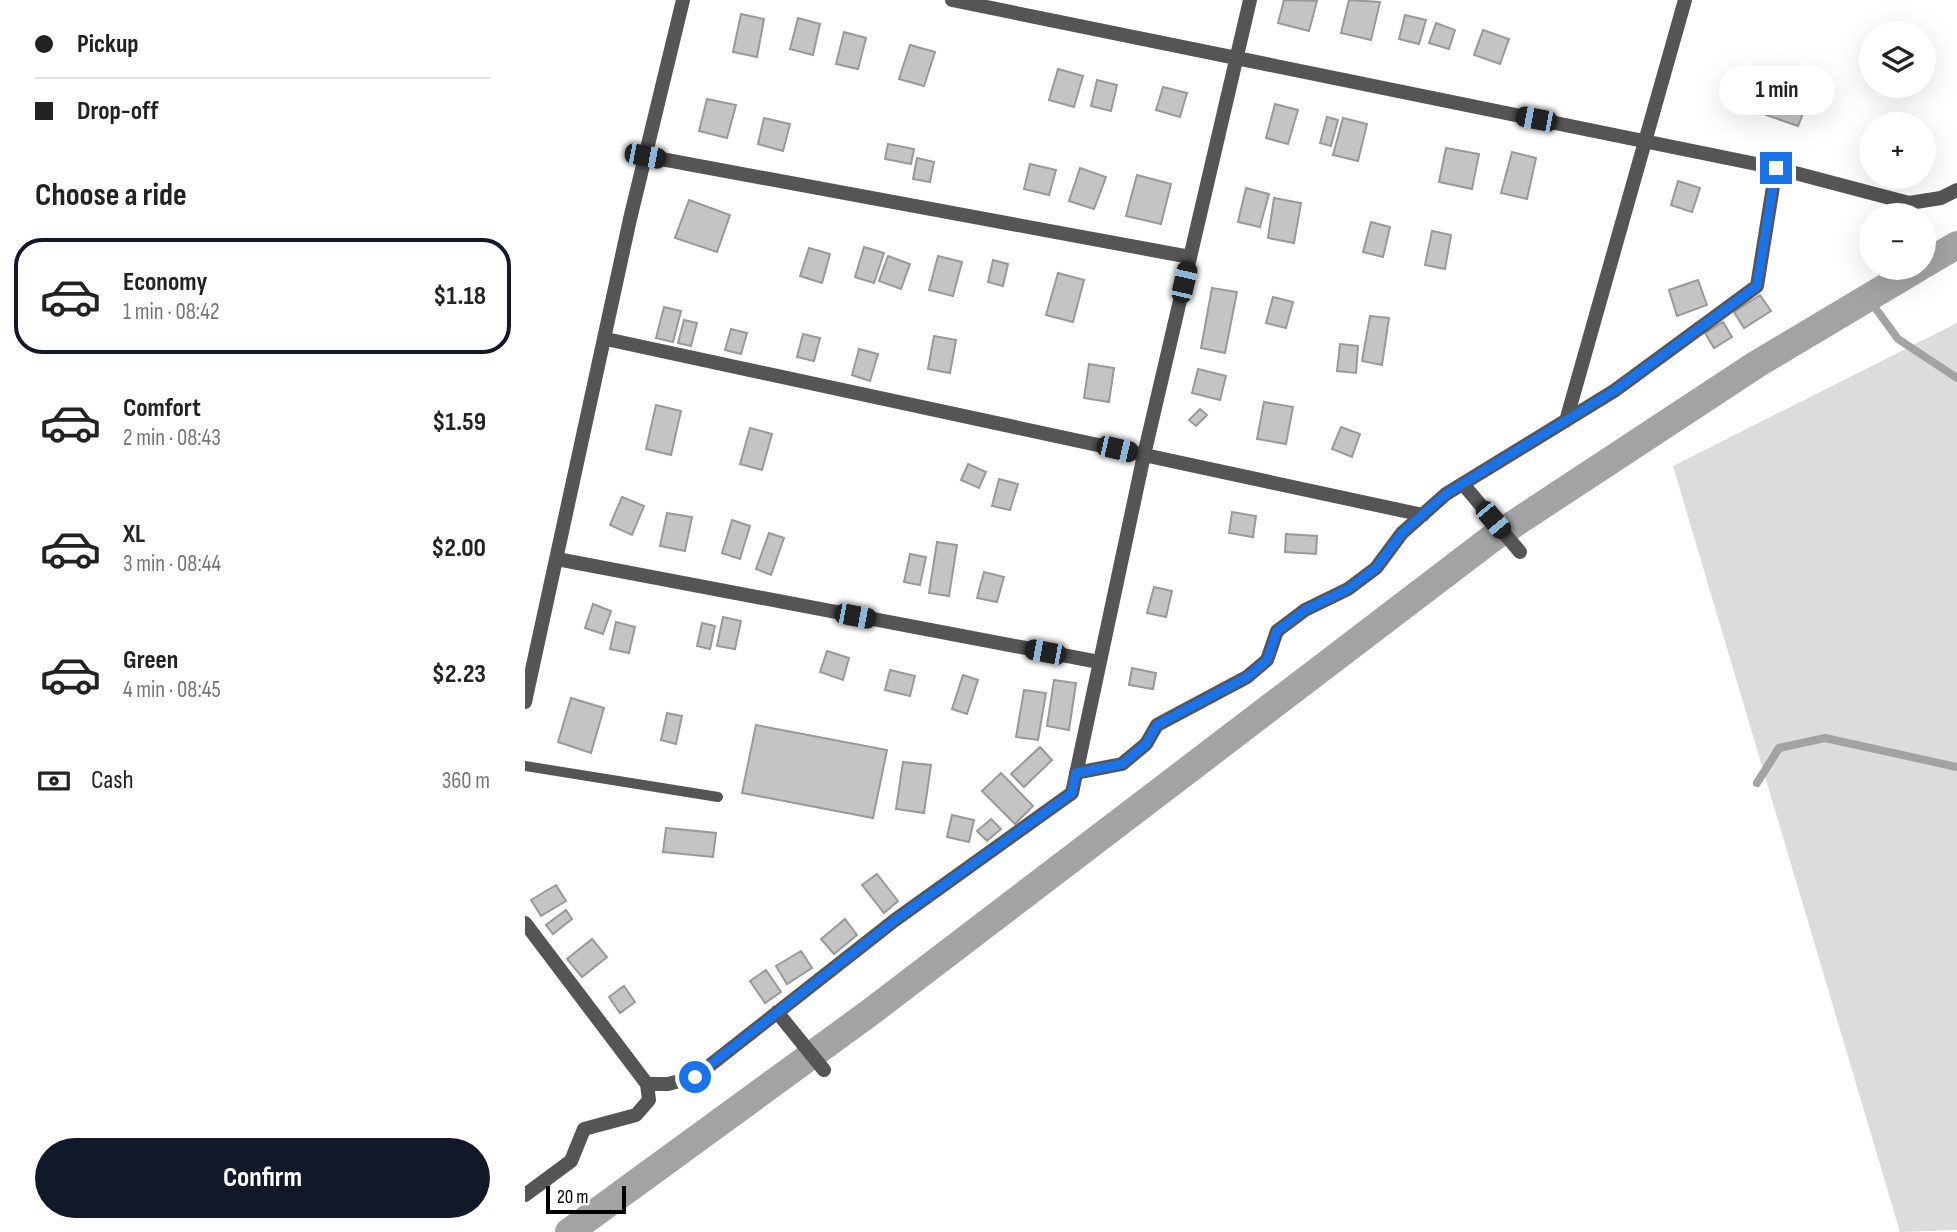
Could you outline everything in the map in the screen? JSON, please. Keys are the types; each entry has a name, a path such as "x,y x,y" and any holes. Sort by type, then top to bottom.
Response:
{"street":[{"path":"525,702 645,156 683,0"},
{"path":"952,0 1776,168 1909,203 1941,198 1957,190"},
{"path":"647,1084 668,1084 695,1077 895,920 1072,793 1144,455 1250,0"},
{"path":"1566,421 1685,0"},
{"path":"645,156 1190,257"},
{"path":"1076,773 1122,764 1146,744 1157,725 1247,677 1267,660 1277,631 1305,610 1348,589 1376,568 1402,533 1446,494 1614,391 1757,286 1776,168"},
{"path":"606,338 1423,515"},
{"path":"1462,484 1520,552"},
{"path":"557,559 1099,662"},
{"path":"525,923 647,1084 649,1100 636,1115 584,1129 571,1161 525,1195"},
{"path":"777,1012 824,1070"}],"lane":[{"path":"525,766 718,797"}],"shaded area":[{"path":"1957,323 1957,1230 1900,1232 1673,466"}],"building":[{"path":"1284,0 1317,1 1309,31 1278,23"},
{"path":"1349,0 1380,2 1371,40 1341,33"},
{"path":"741,14 764,19 757,57 733,52"},
{"path":"1405,15 1426,20 1419,44 1399,39"},
{"path":"798,18 820,24 813,55 790,49"},
{"path":"1436,23 1455,30 1449,49 1429,43"},
{"path":"1483,30 1509,39 1500,64 1474,55"},
{"path":"844,32 866,38 858,69 836,64"},
{"path":"910,45 935,52 924,86 899,79"},
{"path":"1058,69 1083,76 1074,107 1049,100"},
{"path":"1780,76 1813,88 1798,126 1766,115"},
{"path":"1097,80 1117,85 1111,111 1091,106"},
{"path":"1163,87 1187,93 1180,117 1156,110"},
{"path":"707,99 736,105 727,138 699,131"},
{"path":"1275,104 1298,110 1288,144 1266,138"},
{"path":"1327,117 1338,120 1331,146 1320,143"},
{"path":"764,118 790,124 783,151 758,144"},
{"path":"1343,118 1367,124 1358,161 1333,155"},
{"path":"888,144 914,149 911,164 885,159"},
{"path":"1446,148 1479,154 1472,189 1439,182"},
{"path":"1512,152 1536,158 1527,199 1501,193"},
{"path":"917,158 934,162 930,182 913,179"},
{"path":"1030,164 1056,170 1049,195 1024,189"},
{"path":"1080,168 1106,177 1094,209 1069,201"},
{"path":"1137,175 1171,184 1161,224 1126,216"},
{"path":"1678,181 1700,188 1692,212 1671,205"},
{"path":"1246,188 1269,194 1260,227 1238,222"},
{"path":"1274,198 1301,203 1294,243 1268,238"},
{"path":"689,200 730,215 717,252 675,238"},
{"path":"1371,222 1390,227 1383,257 1363,252"},
{"path":"1432,231 1451,235 1445,269 1425,265"},
{"path":"864,247 884,253 874,283 855,277"},
{"path":"809,248 830,254 822,283 800,276"},
{"path":"888,256 910,264 901,289 879,281"},
{"path":"938,256 962,262 953,296 929,290"},
{"path":"993,260 1008,264 1003,286 988,282"},
{"path":"1058,273 1084,280 1073,322 1046,315"},
{"path":"1698,280 1707,305 1677,316 1669,290"},
{"path":"1212,288 1237,292 1225,353 1201,348"},
{"path":"1760,295 1771,311 1744,328 1734,312"},
{"path":"1273,297 1293,302 1286,328 1266,323"},
{"path":"664,307 681,311 673,342 656,338"},
{"path":"1370,316 1389,318 1382,365 1362,361"},
{"path":"684,320 697,323 691,346 678,343"},
{"path":"1723,322 1732,337 1714,348 1705,333"},
{"path":"731,329 747,333 741,354 725,350"},
{"path":"803,334 820,338 814,361 797,357"},
{"path":"934,336 956,340 950,373 928,369"},
{"path":"1340,344 1358,346 1356,373 1337,371"},
{"path":"859,349 878,354 870,381 852,375"},
{"path":"1089,364 1114,368 1109,402 1084,398"},
{"path":"1198,369 1226,376 1220,400 1192,393"},
{"path":"1264,402 1293,407 1286,444 1257,439"},
{"path":"656,405 681,411 671,455 646,449"},
{"path":"1200,409 1207,415 1196,426 1189,420"},
{"path":"1341,427 1360,434 1352,457 1332,449"},
{"path":"750,428 772,434 762,470 740,464"},
{"path":"968,464 986,472 979,488 961,480"},
{"path":"999,479 1018,484 1010,510 992,506"},
{"path":"622,497 644,506 632,535 610,525"},
{"path":"1232,512 1256,516 1253,537 1229,533"},
{"path":"667,513 692,517 685,551 660,546"},
{"path":"732,520 750,526 740,559 722,553"},
{"path":"769,533 784,538 771,575 756,569"},
{"path":"1286,534 1317,536 1316,554 1285,552"},
{"path":"937,542 957,545 949,596 929,593"},
{"path":"910,554 926,557 920,585 904,582"},
{"path":"984,572 1004,577 997,602 977,598"},
{"path":"1154,587 1172,591 1166,617 1147,613"},
{"path":"593,604 611,611 603,634 585,628"},
{"path":"723,617 741,621 735,649 717,646"},
{"path":"616,622 635,627 629,653 610,649"},
{"path":"702,623 715,626 710,649 697,646"},
{"path":"827,651 849,658 843,680 820,672"},
{"path":"1132,668 1156,673 1153,689 1129,685"},
{"path":"890,670 915,676 910,696 885,690"},
{"path":"963,675 978,680 967,714 952,709"},
{"path":"1054,680 1076,683 1069,730 1047,726"},
{"path":"1024,690 1046,693 1038,740 1016,737"},
{"path":"571,698 604,708 591,753 558,742"},
{"path":"667,713 682,716 676,744 661,740"},
{"path":"756,725 887,750 873,818 742,793"},
{"path":"1040,747 1052,760 1024,787 1011,774"},
{"path":"903,762 931,765 924,813 896,809"},
{"path":"1001,773 1033,806 1015,824 982,791"},
{"path":"952,815 974,820 969,842 947,837"},
{"path":"991,819 1001,829 987,841 977,831"},
{"path":"666,828 716,833 713,857 663,852"},
{"path":"877,874 898,901 884,913 862,885"},
{"path":"556,885 566,901 541,916 531,900"},
{"path":"566,910 572,919 553,934 546,925"},
{"path":"845,919 857,935 834,954 821,939"},
{"path":"592,939 607,957 582,977 567,959"},
{"path":"801,951 812,968 787,984 776,966"},
{"path":"766,970 781,992 765,1003 750,981"},
{"path":"624,986 635,1002 620,1013 609,997"}],"waterway":[{"path":"1936,257 1957,245"},
{"path":"569,1232 868,1014 1491,539 1757,364 1898,280"},
{"path":"1868,298 1898,339 1957,378"},
{"path":"1757,783 1779,748 1825,738 1957,767"}],"route":[{"path":"695,1077 895,920 1072,793 1076,773 1122,764 1146,744 1157,725 1178,711 1247,677 1267,660 1277,631 1305,610 1348,589 1376,568 1402,533 1446,494 1614,391 1757,286 1776,168"}]}
